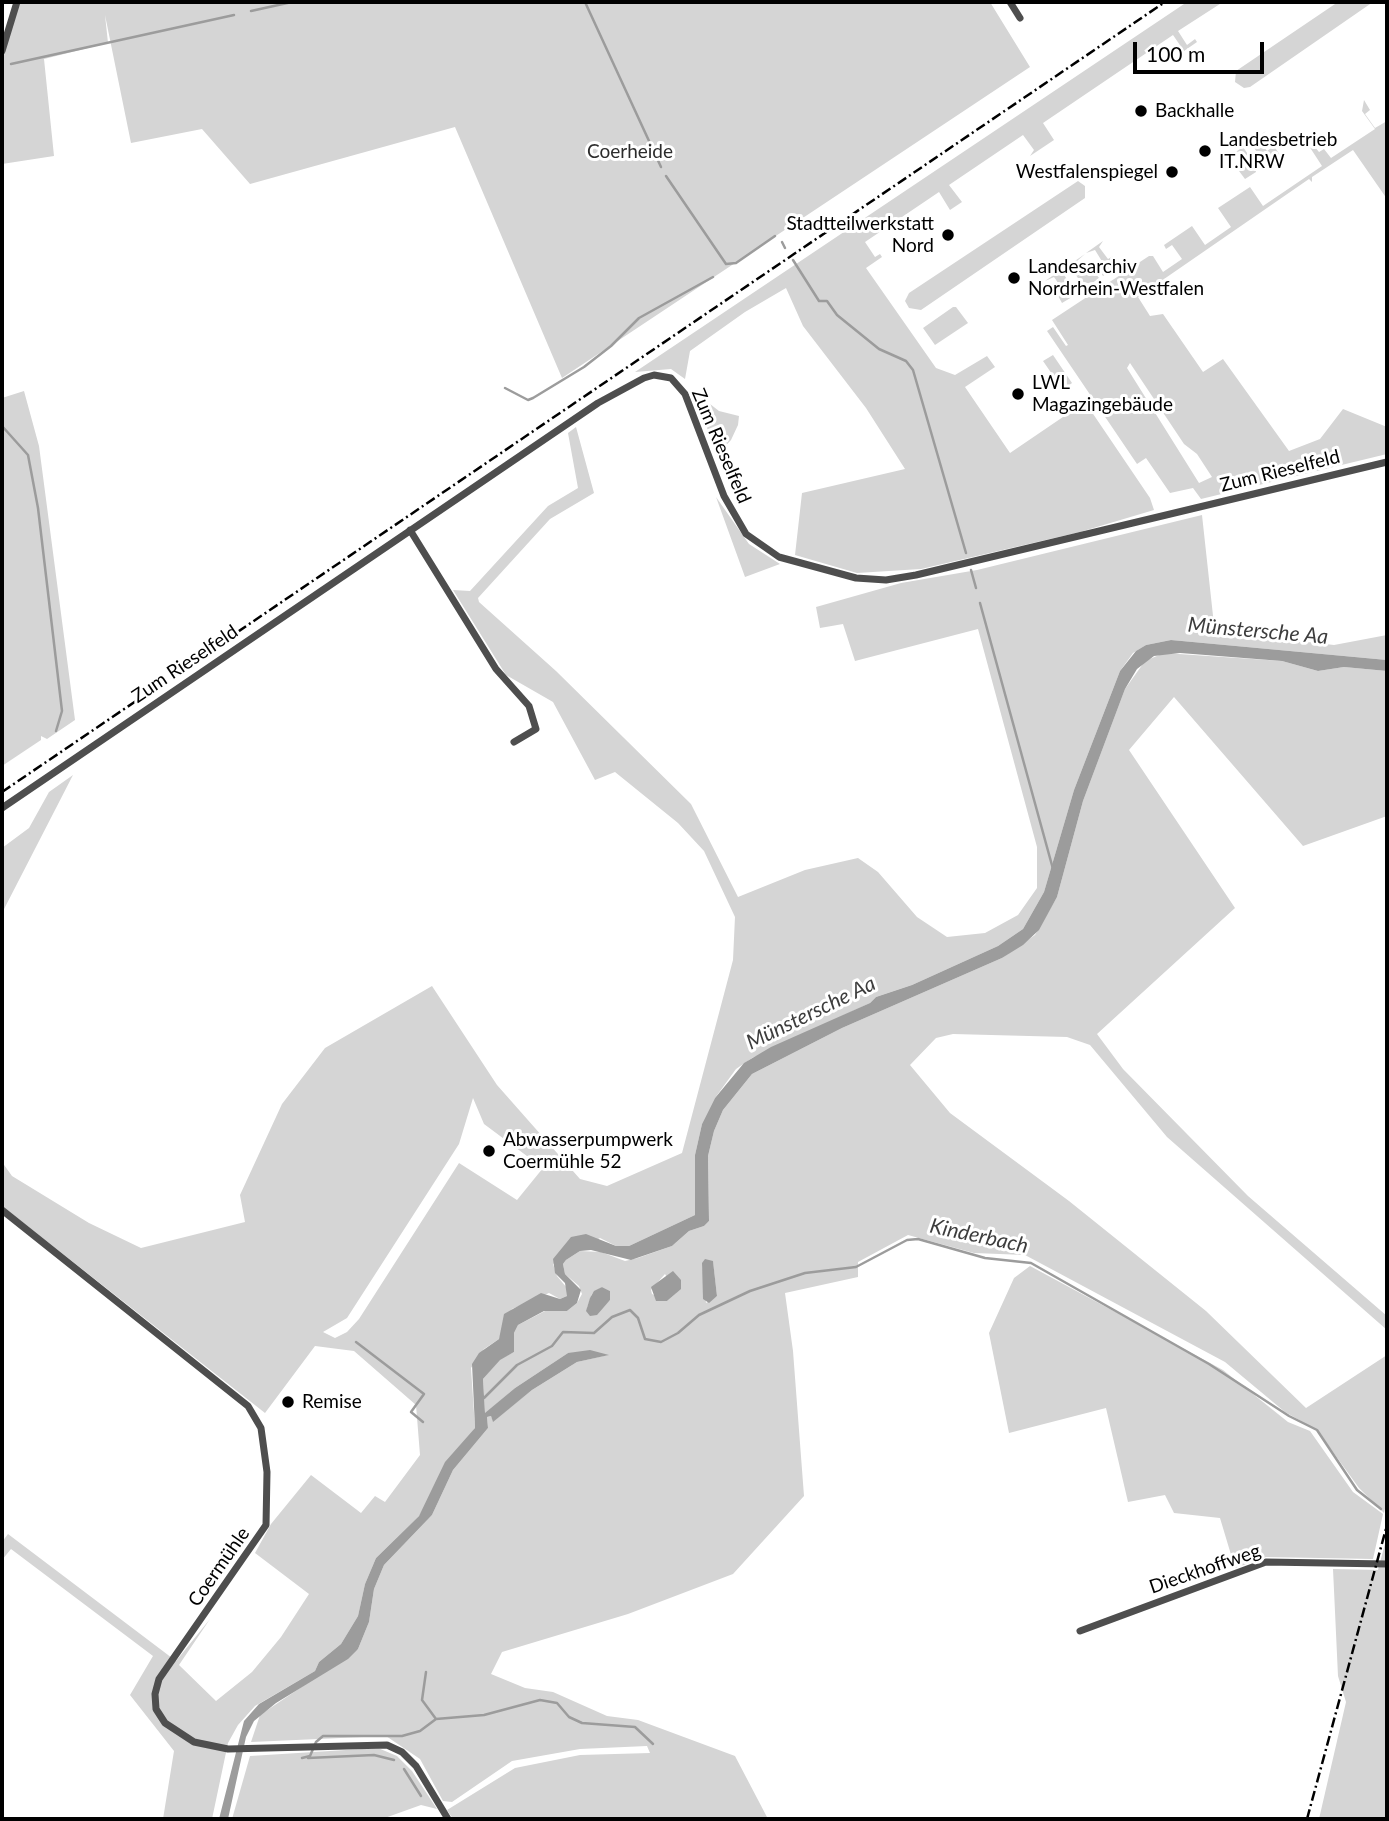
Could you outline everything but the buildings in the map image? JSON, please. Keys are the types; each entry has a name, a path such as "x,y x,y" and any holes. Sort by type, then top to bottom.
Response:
{"street":[{"path":"2,51 18,2"},
{"path":"1010,2 1020,18"},
{"name":"Zum Rieselfeld","path":"2,808 598,403 636,381 654,375 671,379 685,394 724,496 746,534 779,557 864,579 898,578 943,569 1387,462"},
{"path":"410,530 496,669 529,706 536,729 514,742"},
{"name":"Coermühle","path":"2,1210 248,1406 261,1428 267,1472 266,1525 159,1679 155,1694 156,1709 165,1723 179,1735 194,1742 228,1749 368,1743 387,1745 402,1752 416,1766 448,1819"},
{"name":"Dieckhoffweg","path":"1080,1630 1266,1562 1387,1564"}],"green space":[{"name":"Coerheide","path":"21,2 990,2 1030,67 562,378 455,127 250,184 202,129 131,143 105,15 108,43 44,59 54,156 2,164 2,43"},
{"path":"1187,2 1223,2 1178,31 1187,45 1195,39 1197,42 1184,51 1173,35 1043,123 1054,140 1030,156 1034,150 1023,135 949,185 962,202 950,210 939,192 865,242 875,257 880,254 882,257 866,268 936,368 955,375 987,356 995,367 965,387 1010,453 1085,402 1150,498 1154,510 1080,532 921,569 857,573 795,555 802,493 905,469 866,408 803,326 786,288 745,312 690,351 685,379 671,369 635,372"},
{"path":"1338,2 1373,2 1250,87 1244,88 1235,82 1236,71"},
{"path":"1364,100 1370,110 1365,114 1375,128 1387,121 1387,199 1353,150 1312,177 1312,182 1309,179 1138,297 1150,316 1163,314 1203,372 1223,359 1289,451 1320,439 1343,409 1387,427 1387,454 1201,499 1193,488 1170,493 1146,458 1137,464 1047,331 1053,327 1066,346 1068,345 1052,320 1149,256 1153,256 1163,272 1182,259 1172,245 1166,249 1164,245 1192,226 1205,245 1231,227 1218,208 1250,187 1263,206 1322,166 1309,146 1303,149 1315,134 1321,143 1315,147 1319,152 1324,149 1331,158 1375,129 1362,111","holes":["1130,363 1184,444 1197,454 1212,477 1199,483 1127,368"]},
{"path":"1266,131 1258,138 1267,151 1274,146 1280,155 1269,163 1261,158 1250,142"},
{"path":"1243,147 1254,163 1256,172 1245,179 1239,171 1245,166 1236,153 1228,157"},
{"path":"1078,181 1085,186 1085,198 921,310 909,308 905,301 909,293"},
{"path":"1103,241 1099,247 1108,259 1113,256 1119,265 1103,276 1097,267 1103,263 1095,250 1086,253"},
{"path":"1085,254 1077,261 1086,274 1093,270 1099,278 1091,284 1080,281 1069,265"},
{"path":"1061,270 1072,287 1072,297 1062,303 1057,294 1063,290 1054,277 1045,281"},
{"path":"956,307 968,323 935,345 923,328"},
{"path":"1053,355 1072,383 1063,390 1043,361"},
{"path":"24,391 39,446 75,720 47,739 41,736 41,740 2,766 2,398"},
{"path":"710,404 719,411 739,416 731,440 717,455 700,409"},
{"path":"576,427 594,493 550,519 478,598 479,602 556,671 691,804 738,897 805,870 858,858 878,872 917,917 947,937 985,933 1018,915 1037,888 1037,847 978,629 855,661 843,624 820,628 816,607 901,583 977,570 1202,515 1215,634 1229,633 1334,645 1387,635 1387,660 1171,640 1146,645 1133,653 1120,671 1074,790 1044,892 1023,929 998,946 912,985 876,997 870,1003 752,1058 736,1069 715,1098 702,1124 695,1155 695,1215 629,1246 616,1246 600,1238 553,1264 557,1276 567,1288 567,1296 560,1299 549,1293 512,1309 499,1339 484,1349 471,1368 475,1428 419,1516 376,1558 365,1584 358,1616 341,1644 319,1662 315,1671 255,1706 238,1725 228,1743 212,1819 163,1819 174,1751 130,1695 153,1656 11,1549 2,1560 2,1542 8,1534 176,1661 210,1619 179,1665 216,1701 252,1672 281,1637 309,1594 255,1553 271,1524 311,1475 361,1513 375,1496 385,1502 420,1455 416,1405 354,1351 315,1346 265,1413 2,1206 2,1162 12,1176 89,1223 141,1248 245,1222 240,1195 282,1104 325,1048 432,986 497,1085 580,1179 607,1186 682,1153 733,960 735,917 704,851 678,823 615,772 595,780 553,702 506,675 453,590 470,591 548,506 578,488 568,433","holes":["473,1098 484,1124 543,1168 517,1200 459,1163 359,1319 347,1332 335,1338 323,1332 347,1318 459,1144"]},
{"path":"716,497 749,544 780,564 745,577"},
{"path":"1164,653 1282,661 1318,671 1344,667 1387,671 1387,816 1303,846 1174,697 1129,750 1235,908 1097,1034 1123,1069 1248,1196 1387,1316 1387,1330 1167,1137 1090,1045 1067,1037 953,1034 936,1038 910,1065 950,1113 1069,1201 1206,1311 1306,1408 1387,1355 1387,1500 1384,1513 1359,1488 1317,1430 1285,1412 1225,1362 1025,1255 974,1253 908,1235 858,1262 858,1277 785,1293 793,1351 804,1496 733,1574 628,1614 502,1652 491,1674 525,1688 553,1692 607,1716 638,1720 735,1756 768,1819 453,1819 447,1810 515,1768 580,1755 650,1753 647,1746 580,1749 512,1761 452,1802 443,1801 420,1759 386,1736 251,1742 260,1715 358,1649 369,1622 374,1589 384,1565 432,1515 453,1470 488,1428 487,1417 491,1416 493,1421 532,1390 577,1362 608,1355 568,1353 515,1388 485,1414 483,1379 500,1359 514,1352 514,1333 518,1325 545,1311 567,1311 577,1303 582,1294 579,1286 565,1274 563,1264 566,1260 580,1251 601,1252 625,1261 638,1258 672,1246 689,1231 704,1226 709,1221 708,1156 714,1131 723,1110 752,1074 842,1028 1002,958 1035,935 1057,897 1083,801 1125,689 1145,661","holes":["713,1262 717,1296 706,1303 702,1263","665,1274 676,1293 667,1301 652,1294 651,1290","602,1287 610,1291 610,1300 601,1308 587,1308 592,1294"]},
{"path":"73,775 2,913 2,848 29,828 49,792"},
{"path":"1030,1266 1223,1370 1288,1422 1310,1431 1353,1492 1383,1514 1373,1559 1266,1557 1235,1568 1220,1518 1174,1513 1165,1495 1128,1502 1106,1408 1009,1433 989,1333 1014,1278"},
{"path":"1387,1536 1387,1819 1319,1819 1346,1702 1338,1676 1333,1569 1378,1570"},
{"path":"378,1748 397,1756 412,1771 437,1809 421,1805 382,1819 232,1819 250,1756"}],"shaded area":[{"path":"1171,640 1387,660 1387,671 1344,667 1318,671 1282,661 1180,653 1154,656 1137,669 1125,689 1083,801 1057,897 1039,930 1023,945 1002,958 842,1028 752,1074 723,1110 714,1131 708,1156 709,1221 704,1226 689,1231 672,1246 631,1260 591,1250 580,1251 566,1260 563,1264 565,1274 581,1290 577,1303 567,1311 544,1311 518,1325 514,1333 514,1352 500,1360 483,1379 485,1413 515,1388 568,1353 590,1350 609,1355 577,1362 532,1390 493,1422 491,1416 487,1417 488,1428 453,1470 432,1515 384,1565 374,1589 369,1622 358,1649 348,1659 276,1703 254,1721 246,1737 228,1819 219,1819 244,1721 259,1704 315,1671 319,1662 341,1644 358,1616 365,1584 376,1558 419,1516 445,1462 475,1428 472,1364 479,1353 499,1339 504,1314 541,1293 560,1299 567,1296 565,1283 555,1273 553,1259 571,1237 586,1234 616,1246 629,1246 695,1215 695,1155 702,1124 715,1098 744,1063 771,1047 870,1003 876,997 912,985 998,946 1023,929 1044,892 1074,790 1120,671 1136,651 1146,645"},
{"path":"705,1259 713,1261 717,1296 709,1303 703,1299 702,1263"},
{"path":"673,1271 681,1280 681,1289 667,1301 656,1301 651,1287"},
{"path":"602,1287 610,1291 610,1300 597,1315 590,1316 586,1311 590,1298 594,1291"}],"waterway":[{"path":"251,11 292,2"},
{"path":"585,2 661,167"},
{"path":"11,64 234,15"},
{"path":"666,176 726,264 736,263 775,236"},
{"path":"782,242 785,248"},
{"path":"793,260 819,301 827,301 837,315 879,349 906,361 913,370 966,553"},
{"path":"505,388 528,400 533,398 584,367 611,346 639,318 713,277"},
{"path":"2,426 28,455 38,508 62,711 56,731"},
{"path":"971,570 976,588"},
{"path":"980,603 1053,869"},
{"name":"Kinderbach","path":"484,1398 517,1365 552,1346 563,1332 594,1333 612,1317 630,1310 638,1318 645,1339 661,1342 678,1333 699,1315 750,1291 805,1273 856,1267 907,1240 918,1239 985,1258 1031,1263 1209,1364 1289,1416 1317,1430 1357,1490 1381,1509"},
{"path":"356,1342 424,1394 411,1412 423,1422"},
{"path":"426,1672 422,1700 436,1719"},
{"path":"302,1758 310,1756 316,1742 323,1736 402,1736 420,1731 436,1719 484,1715 540,1700 557,1703 569,1717 582,1723 635,1727 653,1744"},
{"path":"308,1758 374,1755 394,1760"},
{"path":"404,1769 421,1796"}],"railway":[{"path":"2,792 1165,2"},
{"path":"1307,1819 1387,1525"}],"place":[{"name":"Backhalle","path":"1141,111"},
{"name":"Landesbetrieb IT.NRW","path":"1205,151"},
{"name":"Westfalenspiegel","path":"1172,172"},
{"name":"Stadtteilwerkstatt Nord","path":"948,235"},
{"name":"Landesarchiv Nordrhein-Westfalen","path":"1014,278"},
{"name":"LWL Magazingebäude","path":"1018,394"},
{"name":"Abwasserpumpwerk Coermühle 52","path":"489,1151"},
{"name":"Remise","path":"288,1402"}],"water label":[{"name":"Münstersche Aa","path":"1258,631"},
{"name":"Münstersche Aa","path":"811,1013"}]}
